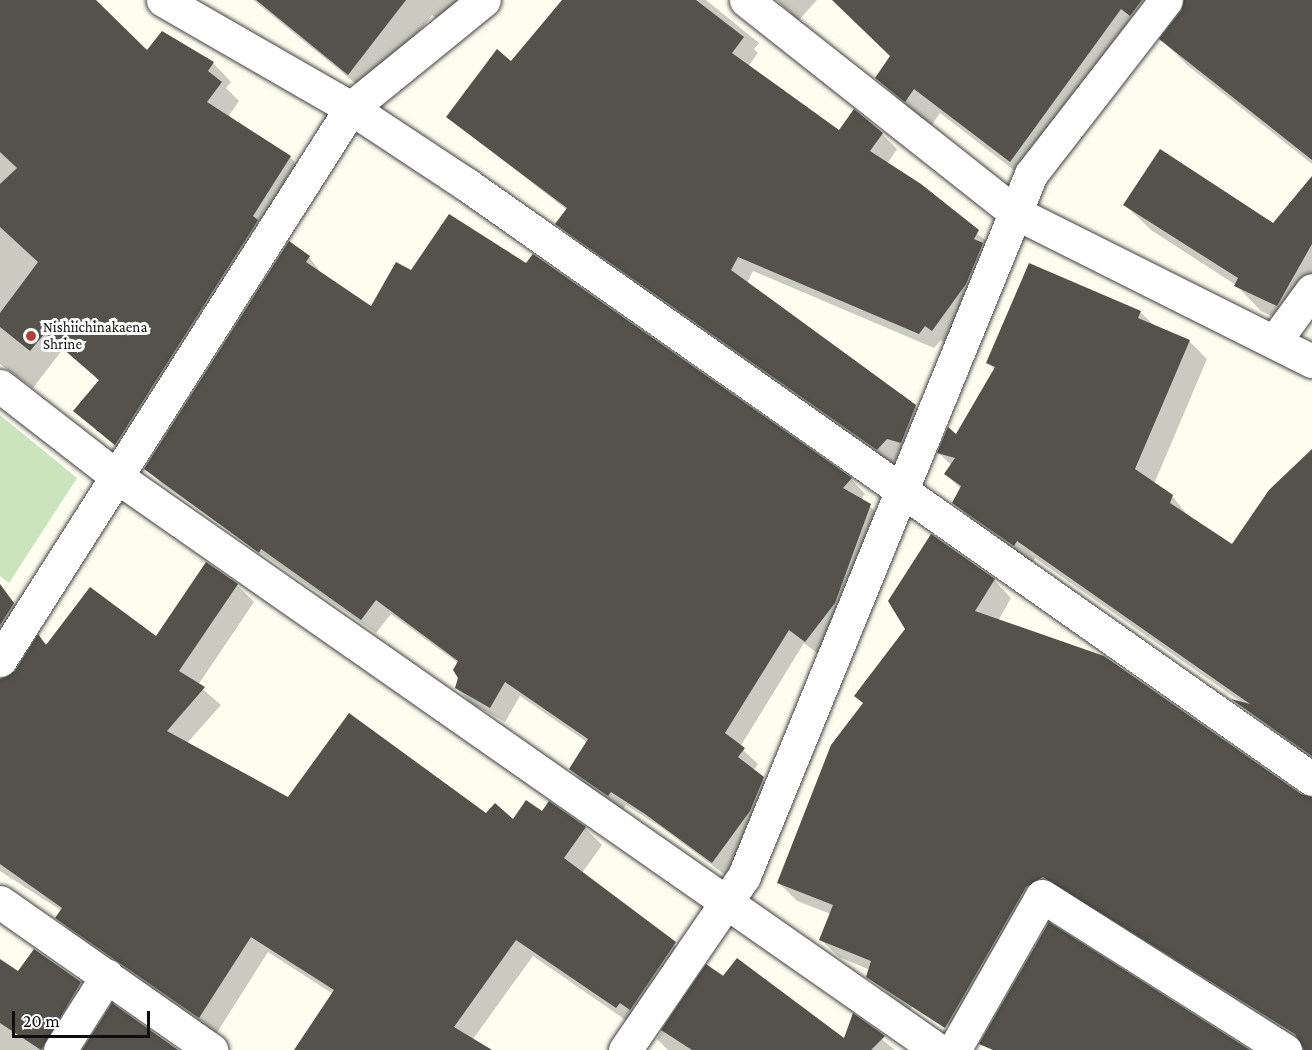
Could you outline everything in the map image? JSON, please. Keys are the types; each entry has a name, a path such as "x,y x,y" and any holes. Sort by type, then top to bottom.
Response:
{"street":[{"path":"163,0 351,108 1312,779"},
{"path":"0,660 351,108 484,0"},
{"path":"746,0 1014,212 1312,361"},
{"path":"625,1050 727,905 744,876 899,492 1031,174 1166,0"},
{"path":"1274,342 1312,290"},
{"path":"0,386 116,476 727,905 938,1050"},
{"path":"954,1050 1041,896 1285,1050"},
{"path":"0,902 211,1050"},
{"path":"60,1050 107,976"}],"green space":[{"path":"0,415 77,478 9,583 0,576"}],"building":[{"path":"0,0 96,0 147,50 162,31 214,62 208,71 222,82 207,102 291,156 253,216 258,220 115,445 73,411 99,380 45,333 30,351 0,327 0,313 38,262 0,227 0,184 17,168 0,152"},
{"path":"256,0 406,0 348,75"},
{"path":"562,0 696,0 744,37 732,53 839,130 854,109 883,133 870,151 921,184 979,230 974,239 983,243 966,284 932,331 925,326 919,334 738,257 731,270 916,405 901,443 887,439 877,450 555,224 567,208 446,117 497,49 511,61"},
{"path":"832,0 1142,0 1130,16 1121,9 1010,162 914,89 905,102 875,78 890,56"},
{"path":"1184,0 1312,0 1312,160 1159,39 1181,11"},
{"path":"1160,149 1273,223 1312,176 1312,244 1277,306 1234,286 1238,278 1123,205"},
{"path":"449,214 526,263 533,254 852,478 843,488 871,504 835,603 805,642 789,630 725,733 745,748 738,757 764,777 750,811 712,863 645,814 611,792 608,796 569,769 588,739 505,682 490,708 455,688 458,678 453,670 458,661 376,600 361,620 261,549 259,553 144,469 289,241 310,256 306,262 371,306 396,262 411,270"},
{"path":"1029,263 1141,311 1138,318 1190,340 1135,469 1173,495 1170,503 1232,544 1269,490 1312,449 1312,756 1231,699 1250,704 1017,541 1014,546 952,503 961,486 944,474 955,458 937,453 948,427 956,434 995,367 986,363"},
{"path":"931,534 995,579 975,611 1104,656 1301,794 1312,797 1312,1050 1304,1050 1295,1034 1043,877 1026,887 945,1028 866,977 871,961 819,940 833,905 777,883 831,745 863,703 854,696 905,629 888,601"},
{"path":"206,562 238,584 179,671 205,687 167,731 288,797 349,713 486,813 495,803 513,819 526,800 542,811 549,801 586,827 564,858 676,942 630,1010 620,1003 616,1008 516,940 454,1027 492,1050 294,1050 334,990 251,937 199,1018 55,918 62,908 0,864 0,679 15,671 38,634 46,645 90,587 156,636"},
{"path":"0,584 14,603 0,625"},
{"path":"1049,922 1250,1050 993,1050 979,1044"},
{"path":"34,949 81,982 41,1050 0,1023 0,959 18,971"},
{"path":"737,958 844,1038 853,1013 885,1036 871,1050 692,1050 661,1030 706,964 723,976"},
{"path":"112,1003 178,1050 82,1050"}],"place":[{"name":"Nishiichinakaena Shrine","path":"31,336"}]}
